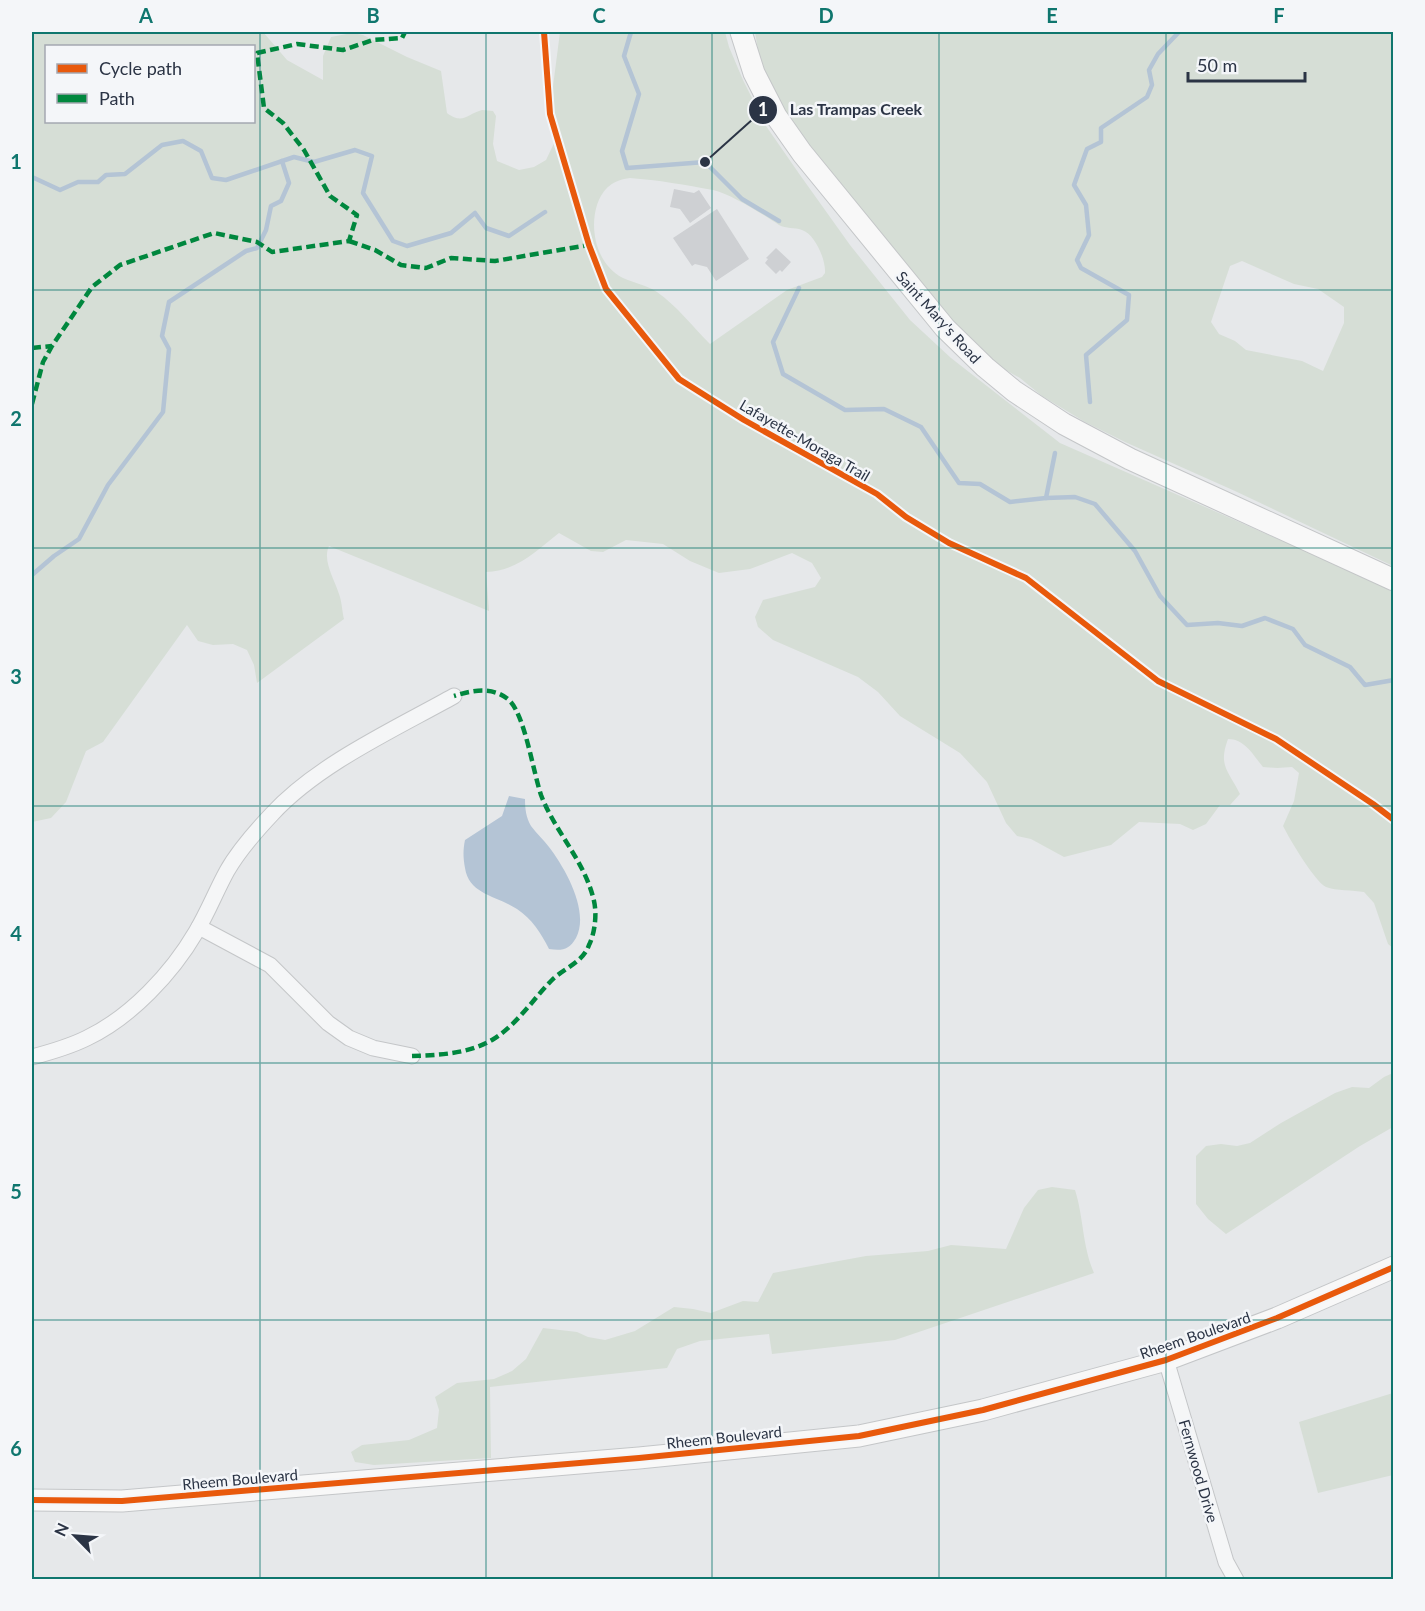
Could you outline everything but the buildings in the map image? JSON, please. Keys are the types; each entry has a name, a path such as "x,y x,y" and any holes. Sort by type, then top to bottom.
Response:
{"street":[{"name":"Saint Mary's Road","path":"741,32 754,74 776,116 802,153 945,328 985,367 1014,391 1064,424 1130,459 1394,580"},
{"path":"32,1057 88,1038 134,1006 163,979 199,927 239,852 273,812 292,794 359,750 454,696"},
{"path":"199,927 270,965 328,1023 349,1038 373,1048 412,1056"},
{"name":"Rheem Boulevard","path":"32,1500 122,1501 639,1458 859,1436 983,1410 1166,1360 1277,1318 1394,1267"},
{"name":"Fernwood Drive","path":"1166,1360 1226,1562 1236,1580"}],"shaded area":[{"path":"32,32 263,32 287,60 323,80 323,56 331,37 352,33 363,35 441,71 447,113 452,116 465,118 482,110 493,111 496,116 493,144 497,161 519,170 534,167 546,160 557,137 551,102 560,32 725,32 743,80 766,126 850,245 910,320 951,358 1060,443 1371,580 1393,592 1393,948 1388,944 1374,903 1364,892 1326,887 1315,877 1286,832 1283,826 1294,801 1299,773 1292,767 1263,767 1248,748 1234,740 1228,739 1224,762 1240,794 1230,805 1220,805 1206,824 1193,830 1180,824 1139,822 1111,845 1064,857 1031,839 1017,836 1006,823 987,782 960,753 900,716 878,692 858,677 773,640 758,627 755,617 763,600 815,587 821,578 812,563 792,553 750,569 719,573 690,561 663,544 626,540 603,552 591,551 559,533 517,564 486,572 489,611 329,546 328,564 340,597 344,619 257,683 254,665 247,650 233,644 213,645 198,641 187,625 103,742 86,751 66,802 51,818 32,822","holes":["630,178 661,181 720,192 782,226 807,232 819,248 824,261 825,273 822,277 787,290 710,344 664,298 653,290 614,272 601,256 597,246 595,215 602,194 609,186"]},
{"path":"755,32 1393,32 1393,566 1085,422 1042,396 1020,378 988,360 939,308 810,148 788,117 760,62","holes":["1242,261 1294,284 1318,289 1344,307 1344,323 1323,371 1302,361 1246,350 1235,341 1219,334 1211,322 1230,266"]},
{"path":"1393,1073 1393,1127 1360,1146 1226,1234 1208,1219 1196,1204 1196,1156 1206,1146 1221,1144 1237,1146 1250,1143 1335,1093 1352,1087 1369,1088"},
{"path":"1052,1187 1075,1190 1087,1252 1094,1273 895,1340 772,1354 769,1334 700,1341 677,1349 667,1368 490,1387 491,1458 374,1465 355,1462 351,1452 362,1445 409,1440 437,1428 439,1410 435,1397 457,1383 494,1379 512,1371 526,1359 543,1328 577,1332 605,1340 635,1331 674,1307 711,1313 743,1301 758,1302 773,1273 866,1256 928,1251 951,1245 1006,1249 1024,1208 1038,1190"},
{"path":"1393,1393 1393,1475 1318,1493 1299,1422"}],"water":[{"path":"509,796 525,799 526,813 531,826 547,844 574,890 580,915 580,927 576,938 565,949 549,949 527,917 517,909 485,894 472,884 468,877 464,857 465,840 502,816"}],"waterway":[{"path":"631,32 624,56 639,94 622,151 627,168 705,162 742,199 779,221"},
{"path":"1090,402 1086,355 1127,320 1129,295 1081,268 1077,260 1089,235 1086,205 1074,185 1087,149 1101,142 1101,128 1147,97 1152,85 1149,70 1158,54 1179,32"},
{"path":"32,177 60,190 78,182 98,182 106,175 125,174 162,145 183,141 201,151 212,178 226,180 294,157 314,162 355,150 372,156 363,193 393,241 407,246 451,233 475,213 486,228 509,236 545,212"},
{"path":"32,575 79,539 108,485 163,412 169,349 162,336 169,302 246,251 257,248 266,230 271,206 281,201 289,183 282,161"},
{"path":"799,288 773,342 783,374 845,410 884,409 921,427 959,483 980,484 1010,502 1075,497 1095,504 1135,551 1160,596 1187,625 1218,623 1242,626 1265,618 1293,629 1305,645 1350,667 1365,685 1394,680"},
{"path":"1046,498 1055,453"}],"marked path":[{"path":"32,404 43,362 52,346 92,287 120,265 214,233 257,242 272,252 349,241 357,215 330,196 304,150 283,123 264,108 257,53 297,44 343,50 373,40 402,38 405,32"},
{"path":"349,241 375,250 401,265 426,268 451,258 495,261 589,245"},
{"path":"32,348 52,346"},
{"path":"412,1056 463,1051 483,1045 501,1034 553,979 583,956 593,935 595,923 595,906 590,886 541,795 524,731 515,709 504,696 490,691 476,691 454,696"}],"cycle path":[{"name":"Lafayette-Moraga Trail","path":"544,32 550,114 589,245 606,289 679,379 744,420 877,494 906,517 949,543 1026,578 1158,681 1276,739 1394,820"},
{"path":"32,1500 122,1501 639,1458 859,1436 983,1410 1166,1360 1277,1318 1394,1267"}],"place":[{"name":"Las Trampas Creek","path":"705,162"}]}
